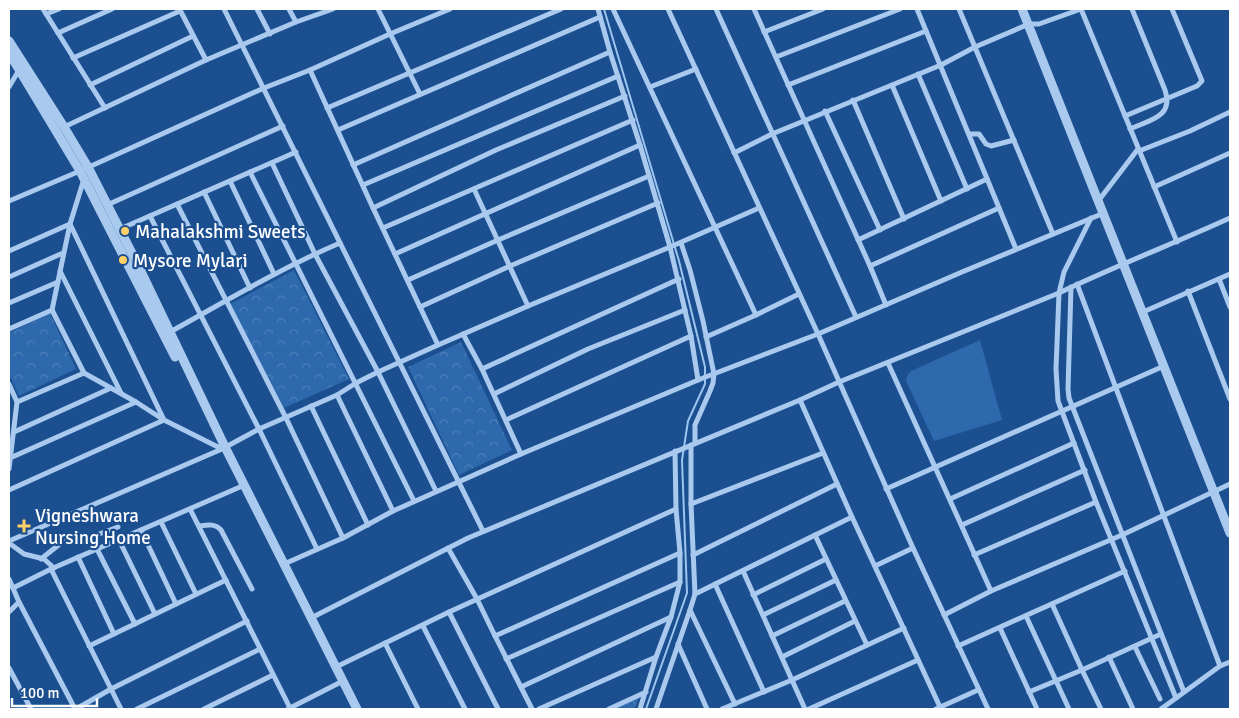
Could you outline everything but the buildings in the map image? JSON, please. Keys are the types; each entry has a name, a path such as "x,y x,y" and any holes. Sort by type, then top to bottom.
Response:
{"street":[{"path":"43,9 105,108"},
{"path":"46,14 58,9"},
{"path":"58,33 112,9"},
{"path":"224,9 483,531"},
{"path":"257,9 270,34"},
{"path":"289,9 296,22"},
{"path":"64,127 206,60 322,11 333,9"},
{"path":"378,9 420,94"},
{"path":"9,201 84,172 264,88 450,9"},
{"path":"327,108 561,9"},
{"path":"598,9 658,203 701,379"},
{"path":"613,9 756,316"},
{"path":"668,9 800,294 886,489 988,709"},
{"path":"716,9 856,317"},
{"path":"754,9 886,304"},
{"path":"764,32 823,9"},
{"path":"776,58 900,9"},
{"path":"917,9 1016,249"},
{"path":"959,9 1053,234"},
{"path":"1022,9 1230,533"},
{"path":"734,153 825,111 941,65 975,47 1029,24 1039,24 1081,9 1176,242"},
{"path":"1130,129 1162,114 1167,105 1167,98 1132,9"},
{"path":"1125,116 1197,86 1202,81 1172,9"},
{"path":"74,58 180,10 206,60"},
{"path":"338,130 600,17"},
{"path":"788,85 926,31"},
{"path":"90,85 193,36"},
{"path":"9,41 64,127 84,172 357,709"},
{"path":"353,164 610,52"},
{"path":"9,53 107,205 170,332 240,487 352,709"},
{"path":"9,87 19,69"},
{"path":"650,88 696,69"},
{"path":"310,70 438,345"},
{"path":"918,74 966,189"},
{"path":"362,185 618,76"},
{"path":"892,84 941,201"},
{"path":"373,208 496,150 625,96"},
{"path":"853,100 904,219"},
{"path":"825,111 880,230"},
{"path":"1099,200 1139,150 1190,131 1230,112"},
{"path":"383,228 633,120"},
{"path":"107,205 283,126"},
{"path":"969,134 979,134 986,144 991,146 1014,140"},
{"path":"395,254 640,145"},
{"path":"120,230 296,152"},
{"path":"1154,187 1230,153"},
{"path":"272,163 315,254 378,372 436,491"},
{"path":"84,172 63,253 52,310 84,373 164,420 223,448"},
{"path":"250,172 414,502"},
{"path":"408,280 649,176"},
{"path":"858,240 987,179"},
{"path":"230,181 274,274"},
{"path":"474,189 528,306"},
{"path":"204,192 250,288"},
{"path":"420,308 510,266 658,203"},
{"path":"176,204 286,418 343,538"},
{"path":"121,709 53,569 42,558 24,554 9,542 223,448 259,429 286,418 378,372 438,345 670,248 759,208"},
{"path":"870,266 999,208"},
{"path":"284,564 343,538 393,511 436,491 521,454 712,374 818,334 1104,213"},
{"path":"150,216 259,429 317,549"},
{"path":"1091,218 1064,272 1059,293 1056,385 1058,401 1096,502 1176,698"},
{"path":"311,618 483,531 800,400 839,382 1059,293 1230,218"},
{"path":"9,251 70,224"},
{"path":"70,224 164,420"},
{"path":"170,332 274,274 340,243"},
{"path":"656,709 695,594 691,504 693,444 698,418 713,383 706,337 690,270 681,243"},
{"path":"9,277 63,253"},
{"path":"60,271 122,394"},
{"path":"1142,312 1230,274"},
{"path":"482,369 678,279"},
{"path":"1219,279 1230,308"},
{"path":"9,303 58,282"},
{"path":"1074,286 1115,388 1220,666"},
{"path":"1074,286 1069,398 1184,692"},
{"path":"1188,292 1230,399"},
{"path":"706,337 756,316 800,294"},
{"path":"9,329 52,310"},
{"path":"494,394 588,350 685,310"},
{"path":"463,334 482,369 521,454"},
{"path":"506,420 691,336"},
{"path":"888,363 991,591"},
{"path":"886,489 1164,366"},
{"path":"17,402 84,373"},
{"path":"9,384 17,402 11,434 9,470"},
{"path":"11,434 112,388"},
{"path":"337,394 393,511"},
{"path":"800,400 904,628 938,708 978,690"},
{"path":"10,458 136,402"},
{"path":"311,406 368,525"},
{"path":"9,490 164,420"},
{"path":"950,499 1074,444"},
{"path":"640,709 656,657 672,617 680,582 675,451"},
{"path":"691,504 824,453"},
{"path":"962,525 1084,470"},
{"path":"693,555 837,484"},
{"path":"944,615 991,591 1122,535 1230,484"},
{"path":"13,588 78,557 240,487"},
{"path":"974,555 1096,502"},
{"path":"190,509 291,708 339,683"},
{"path":"336,667 449,612 676,509"},
{"path":"695,594 852,517"},
{"path":"161,522 196,594"},
{"path":"198,526 217,525 252,589"},
{"path":"42,558 61,543 94,536 118,527"},
{"path":"141,530 176,604"},
{"path":"815,535 866,646"},
{"path":"119,540 155,614"},
{"path":"448,548 478,599 532,709"},
{"path":"875,566 913,548"},
{"path":"97,549 135,624"},
{"path":"495,636 680,553"},
{"path":"78,557 114,634"},
{"path":"754,595 826,559"},
{"path":"743,571 805,709"},
{"path":"958,646 1124,571"},
{"path":"9,579 19,602 76,709 111,689 247,622"},
{"path":"89,646 226,580"},
{"path":"762,615 836,580"},
{"path":"506,659 680,582"},
{"path":"715,584 764,692"},
{"path":"772,636 846,601"},
{"path":"9,612 19,602"},
{"path":"1052,604 1101,709"},
{"path":"690,610 735,704"},
{"path":"449,612 498,709"},
{"path":"1026,616 1069,709"},
{"path":"521,687 672,617"},
{"path":"782,657 855,621"},
{"path":"422,626 465,709"},
{"path":"722,709 792,680 904,628"},
{"path":"1000,628 1037,709"},
{"path":"1029,692 1161,634"},
{"path":"385,643 418,709"},
{"path":"678,644 707,709"},
{"path":"1135,647 1160,699"},
{"path":"137,709 260,649"},
{"path":"539,709 656,657"},
{"path":"1109,657 1133,709"},
{"path":"809,709 918,660"},
{"path":"1161,709 1220,666 1230,662"},
{"path":"9,668 31,709"},
{"path":"204,709 273,675"},
{"path":"609,709 646,692"}],"green space":[{"path":"294,270 349,379 284,408 230,304"},
{"path":"50,313 76,369 19,396 9,374 9,333"},
{"path":"980,340 1002,420 934,441 906,381 907,376 911,371"},
{"path":"461,342 512,450 459,475 408,367"},
{"path":"639,697 635,709 614,709"}],"waterway":[{"path":"604,9 679,261 705,367 705,384 688,421 682,460 687,593 646,709"}],"place":[{"name":"Mahalakshmi Sweets","path":"125,231"},
{"name":"Mysore Mylari","path":"123,260"},
{"name":"Vigneshwara Nursing Home","path":"24,526"}]}
